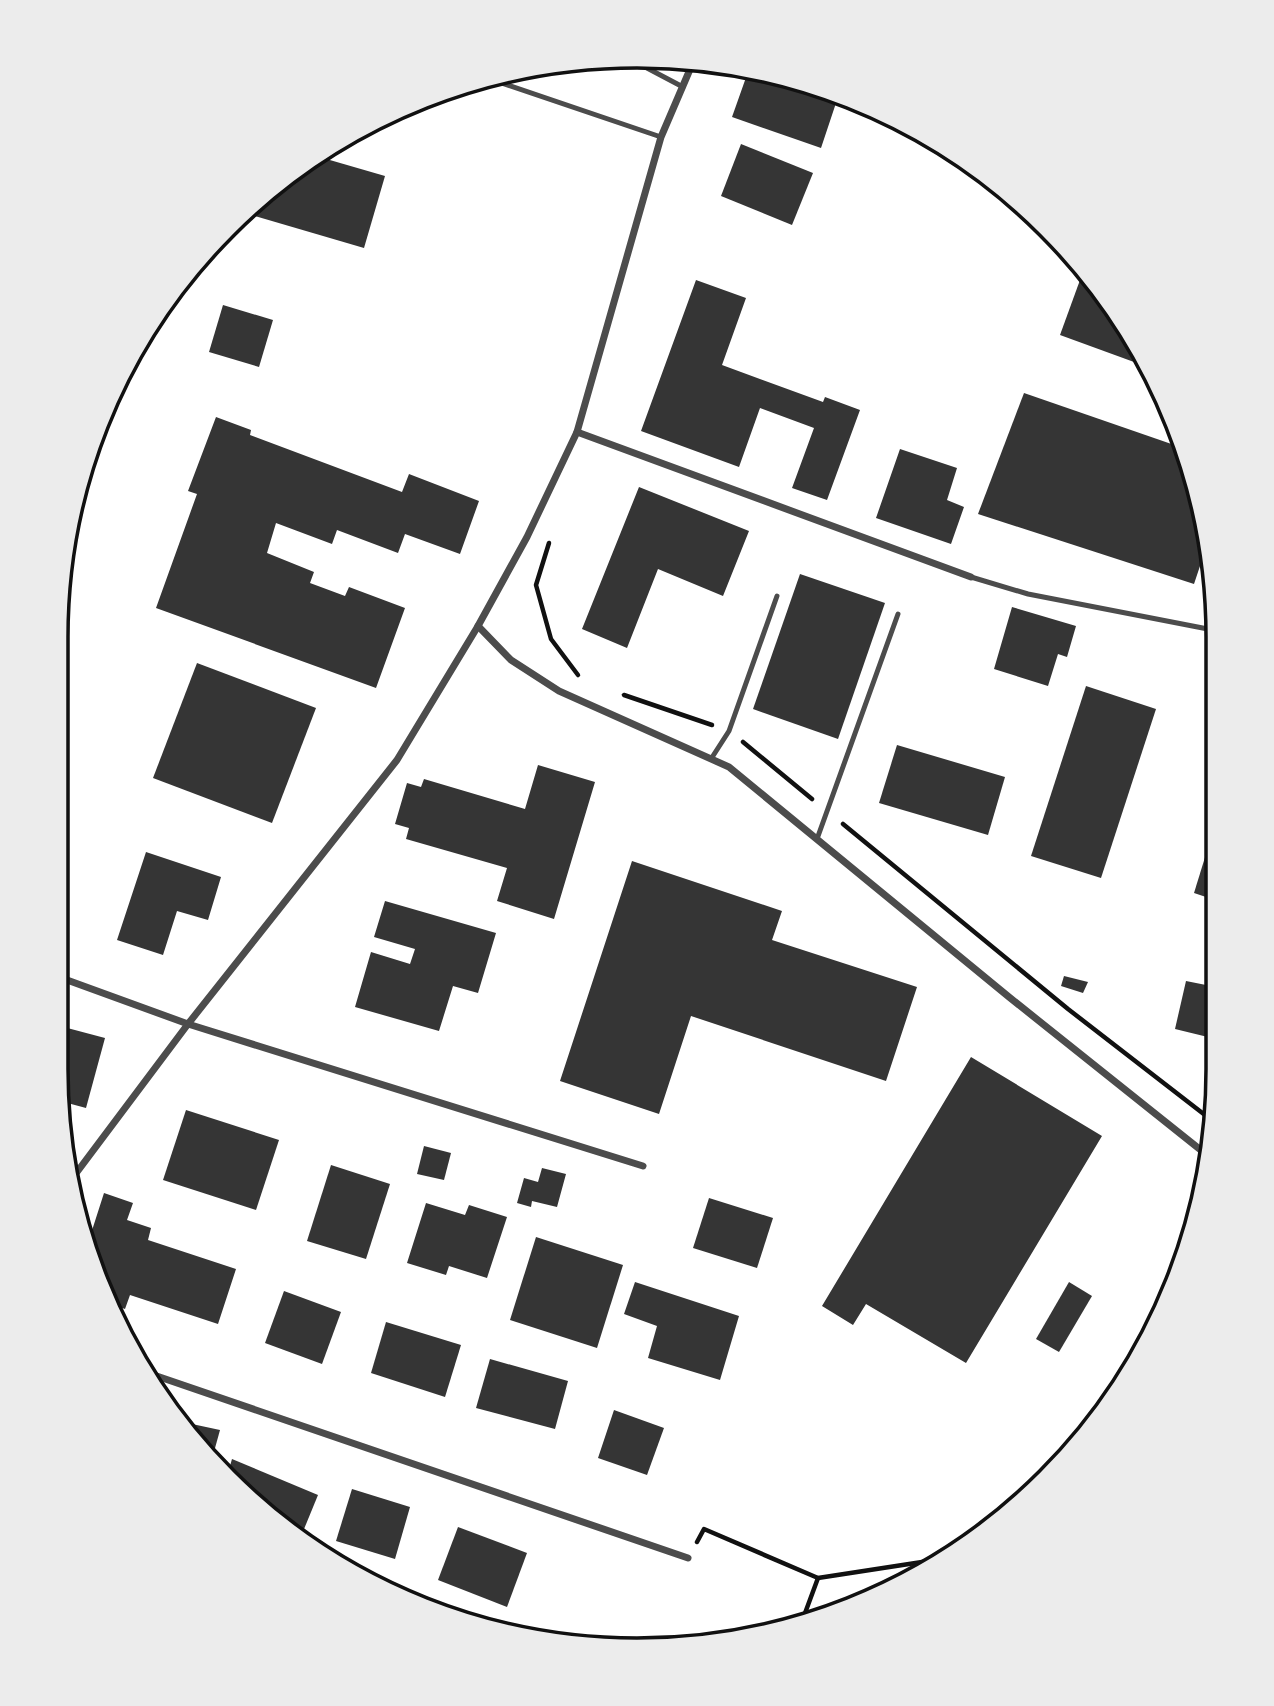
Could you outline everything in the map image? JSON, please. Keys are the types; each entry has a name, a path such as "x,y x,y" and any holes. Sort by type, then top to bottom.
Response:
{"street":[{"path":"78,1171 188,1024 397,760 478,626 527,537 576,432 661,137 689,71"},
{"path":"576,432 971,577"},
{"path":"478,626 511,660 559,691 729,767 1200,1149"},
{"path":"68,980 188,1024 643,1166"},
{"path":"159,1377 688,1558"}],"lane":[{"path":"642,68 683,86"},
{"path":"505,84 661,137"},
{"path":"971,577 1028,594 1206,629"},
{"path":"711,759 729,731 777,596"},
{"path":"817,839 898,614"}],"path":[{"path":"688,1558 704,1529 818,1578 921,1562"},
{"path":"805,1612 818,1578"}],"building":[{"path":"746,79 836,104 821,148 732,117"},
{"path":"741,144 813,173 792,225 721,196"},
{"path":"328,160 385,176 364,248 255,216"},
{"path":"696,280 746,298 722,365 823,402 825,397 860,410 827,500 792,488 814,428 760,408 739,467 641,431"},
{"path":"1080,281 1110,321 1134,361 1134,362 1060,335"},
{"path":"223,305 273,320 259,367 209,352"},
{"path":"1024,393 1172,444 1195,526 1201,563 1194,584 978,514"},
{"path":"216,417 251,430 250,435 402,492 409,474 479,501 460,554 405,534 398,553 337,530 332,544 276,523 267,553 314,572 310,583 345,596 349,587 405,608 376,688 156,608 197,494 188,491"},
{"path":"900,449 957,468 947,500 964,507 951,544 876,518"},
{"path":"639,487 749,531 723,596 658,569 627,648 582,629"},
{"path":"800,574 885,603 838,739 753,709"},
{"path":"1012,607 1076,626 1067,657 1058,654 1048,686 994,669"},
{"path":"197,663 316,708 272,823 153,778"},
{"path":"1086,686 1156,709 1101,878 1031,856"},
{"path":"897,745 1005,777 988,835 879,803"},
{"path":"538,765 595,782 554,919 497,901 507,868 406,839 409,828 395,824 407,783 421,787 424,779 525,809"},
{"path":"146,852 221,877 208,920 177,911 163,955 117,940"},
{"path":"1206,854 1206,897 1194,893"},
{"path":"632,861 782,911 772,940 917,987 886,1081 691,1016 659,1114 560,1081"},
{"path":"385,901 496,933 478,993 453,986 439,1031 355,1007 371,952 410,964 415,949 374,937"},
{"path":"1064,976 1088,982 1083,993 1061,986"},
{"path":"1186,981 1206,985 1206,1037 1175,1029"},
{"path":"68,1028 105,1038 86,1108 69,1103"},
{"path":"971,1057 1102,1136 966,1363 866,1304 853,1325 822,1306"},
{"path":"186,1110 279,1140 256,1210 163,1180"},
{"path":"424,1146 451,1153 444,1180 417,1174"},
{"path":"331,1165 390,1184 366,1259 307,1241"},
{"path":"542,1168 566,1174 557,1207 532,1201 531,1207 517,1203 524,1178 538,1182"},
{"path":"104,1193 133,1203 127,1220 151,1228 148,1240 236,1269 218,1324 130,1295 125,1309 121,1308 92,1230"},
{"path":"709,1198 773,1218 757,1268 693,1248"},
{"path":"426,1203 465,1215 469,1205 507,1217 487,1278 449,1266 446,1275 407,1263"},
{"path":"536,1237 623,1265 597,1348 510,1320"},
{"path":"635,1282 739,1316 720,1380 648,1358 657,1326 624,1314"},
{"path":"1069,1282 1092,1296 1059,1352 1036,1339"},
{"path":"284,1291 341,1312 322,1364 265,1343"},
{"path":"386,1322 461,1345 445,1397 371,1373"},
{"path":"490,1359 568,1381 555,1429 476,1408"},
{"path":"614,1410 664,1428 647,1475 598,1458"},
{"path":"193,1424 220,1430 215,1450"},
{"path":"232,1459 318,1495 304,1529 262,1497 230,1466"},
{"path":"352,1489 410,1507 395,1559 336,1541"},
{"path":"458,1527 527,1553 507,1607 438,1580"}]}
